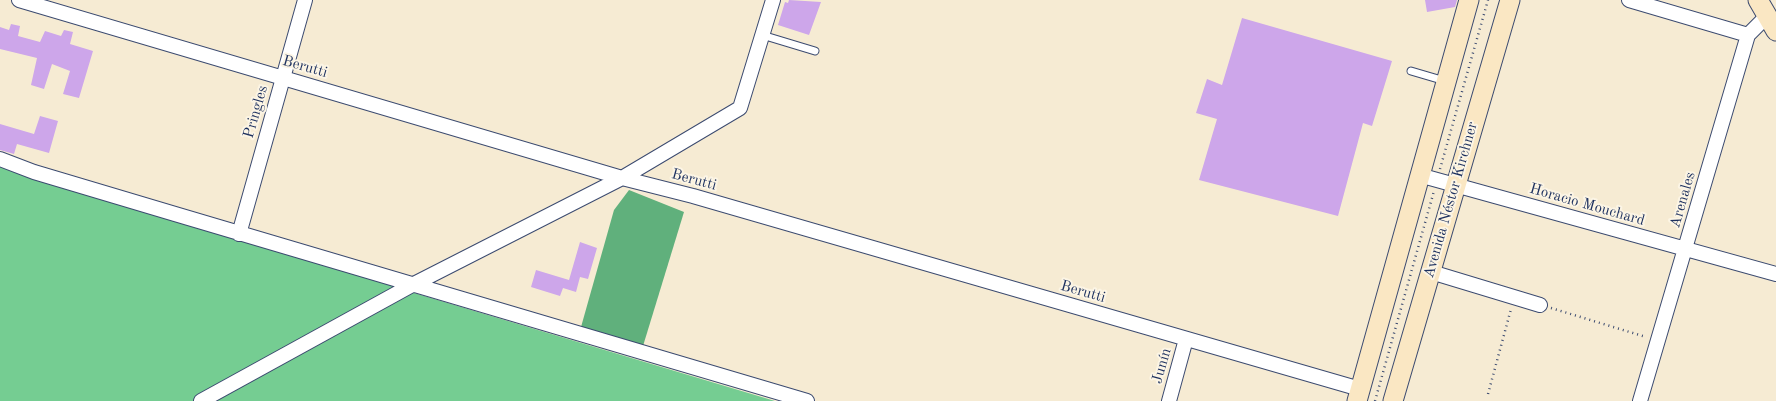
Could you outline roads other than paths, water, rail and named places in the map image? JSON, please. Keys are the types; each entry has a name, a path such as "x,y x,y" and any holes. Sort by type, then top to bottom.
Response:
{"main road":[{"path":"1359,395 1469,0"},
{"name":"Avenida Néstor Kirchner","path":"1393,401 1510,0"}],"street":[{"name":"Berutti","path":"19,0 622,178 693,196 1186,339 1359,395"},
{"name":"Pringles","path":"239,234 305,0"},
{"path":"201,401 412,285 622,178 740,108 773,0"},
{"path":"1629,0 1748,35"},
{"name":"Arenales","path":"1640,401 1748,35 1767,16"},
{"path":"0,159 34,172 239,234 806,401"},
{"name":"Horacio Mouchard","path":"1419,175 1776,274"},
{"path":"1431,272 1540,305"},
{"name":"Junín","path":"1169,401 1186,339"}],"lane":[{"path":"762,35 815,51"},
{"path":"1411,71 1446,82"}]}
